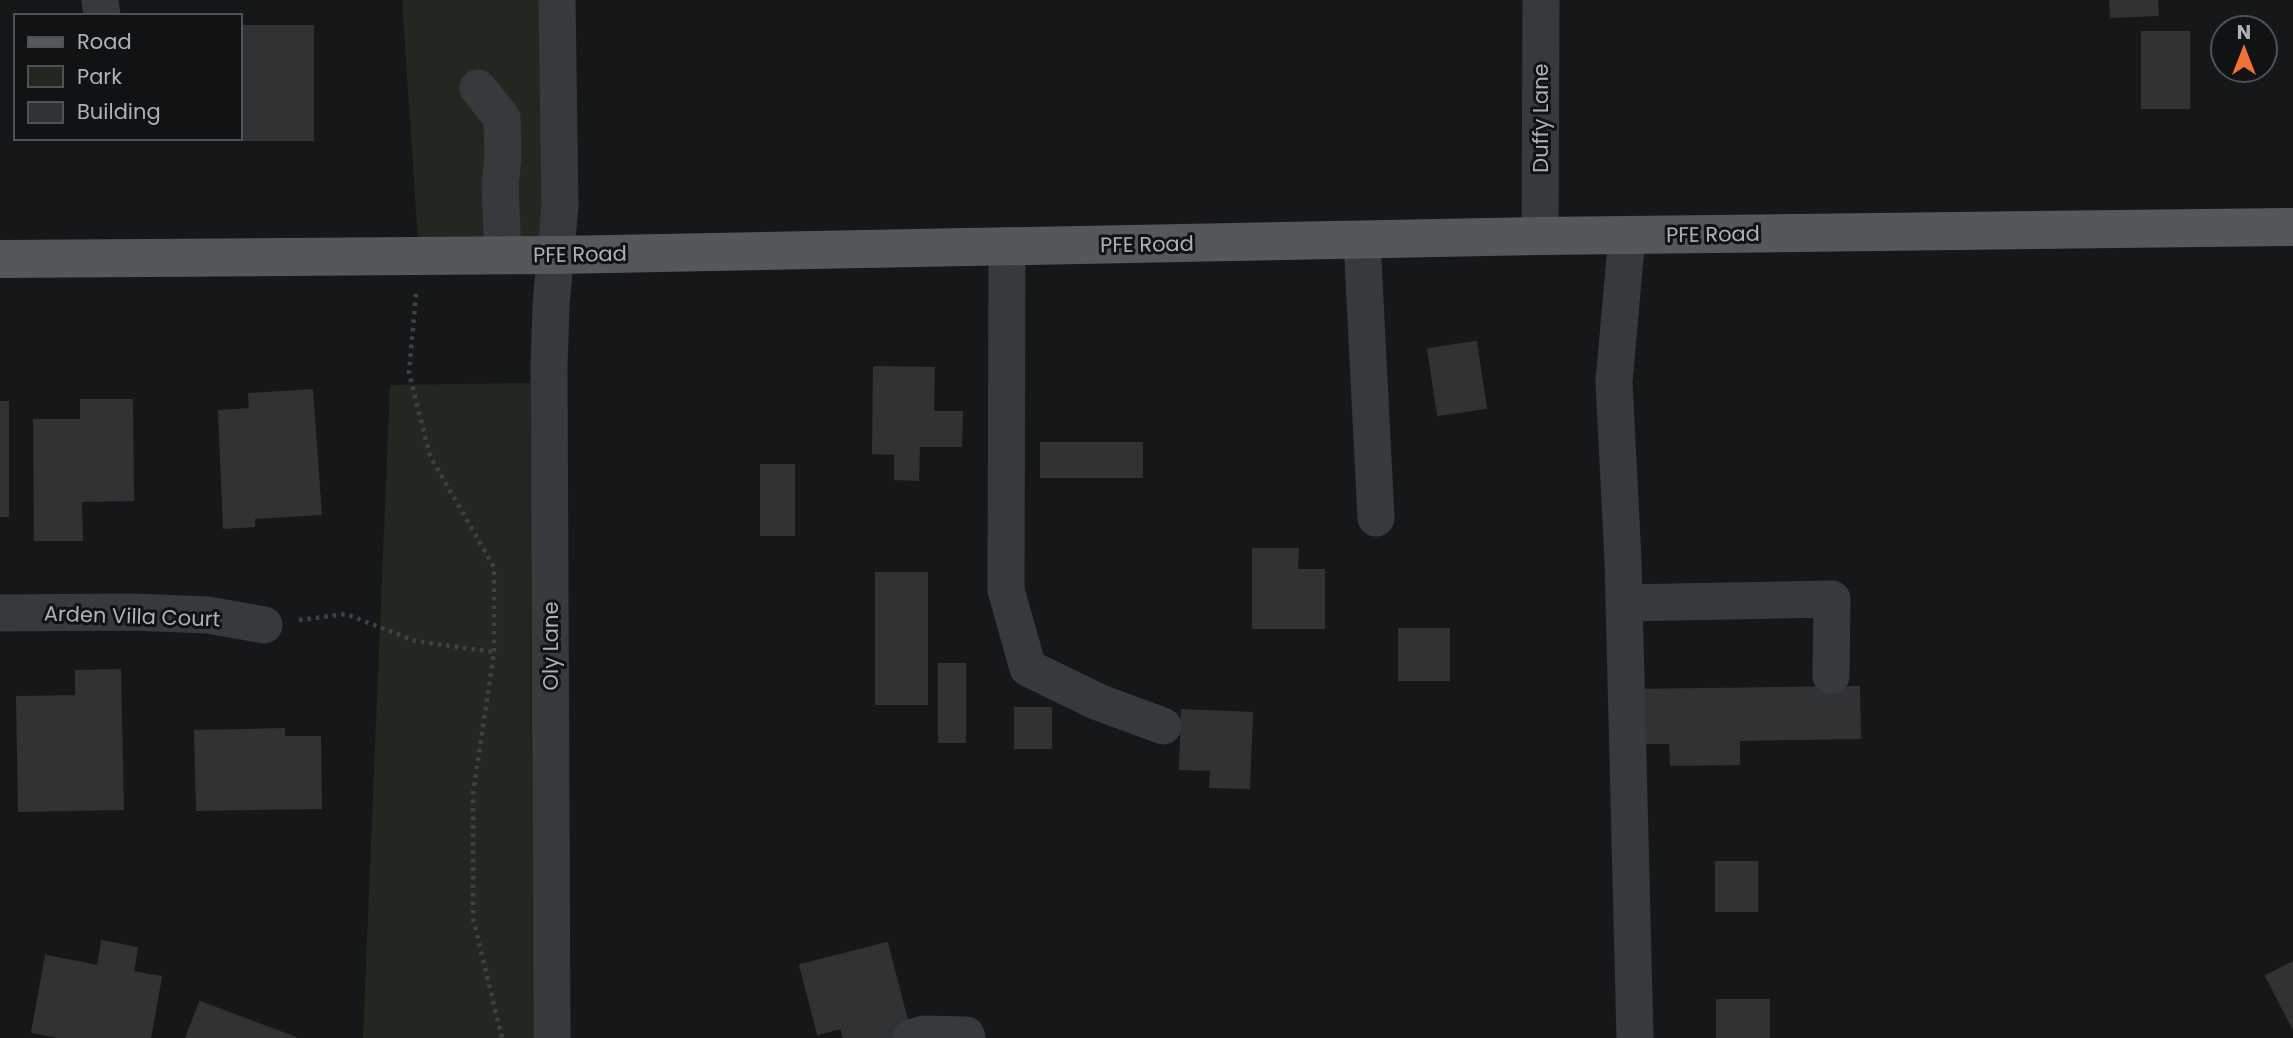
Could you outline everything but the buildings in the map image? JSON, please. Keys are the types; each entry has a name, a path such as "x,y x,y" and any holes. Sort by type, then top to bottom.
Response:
{"main road":[{"name":"PFE Road","path":"0,259 557,255 1540,236 2293,227"}],"street":[{"name":"Oly Lane","path":"552,1038 549,368 551,305 560,206 557,0"},
{"name":"Duffy Lane","path":"1540,236 1541,0"},
{"path":"478,88 502,118 503,156 500,185 503,255"},
{"path":"1627,235 1614,382 1624,603 1635,1038"},
{"path":"1362,240 1376,519"},
{"path":"1007,247 1006,590 1028,668 1098,702 1163,726"},
{"path":"1624,603 1832,599 1831,676"},
{"name":"Arden Villa Court","path":"0,613 131,612 208,615 264,625"},
{"path":"911,1038 924,1034 967,1035 967,1038"}],"path":[{"path":"419,256 409,373 430,456 494,567 494,652 473,794 473,918 502,1038"},
{"path":"264,625 346,614 415,641 494,652"}],"green space":[{"path":"402,0 555,0 557,255 419,256"},
{"path":"530,383 533,1038 363,1038 390,385"}]}
